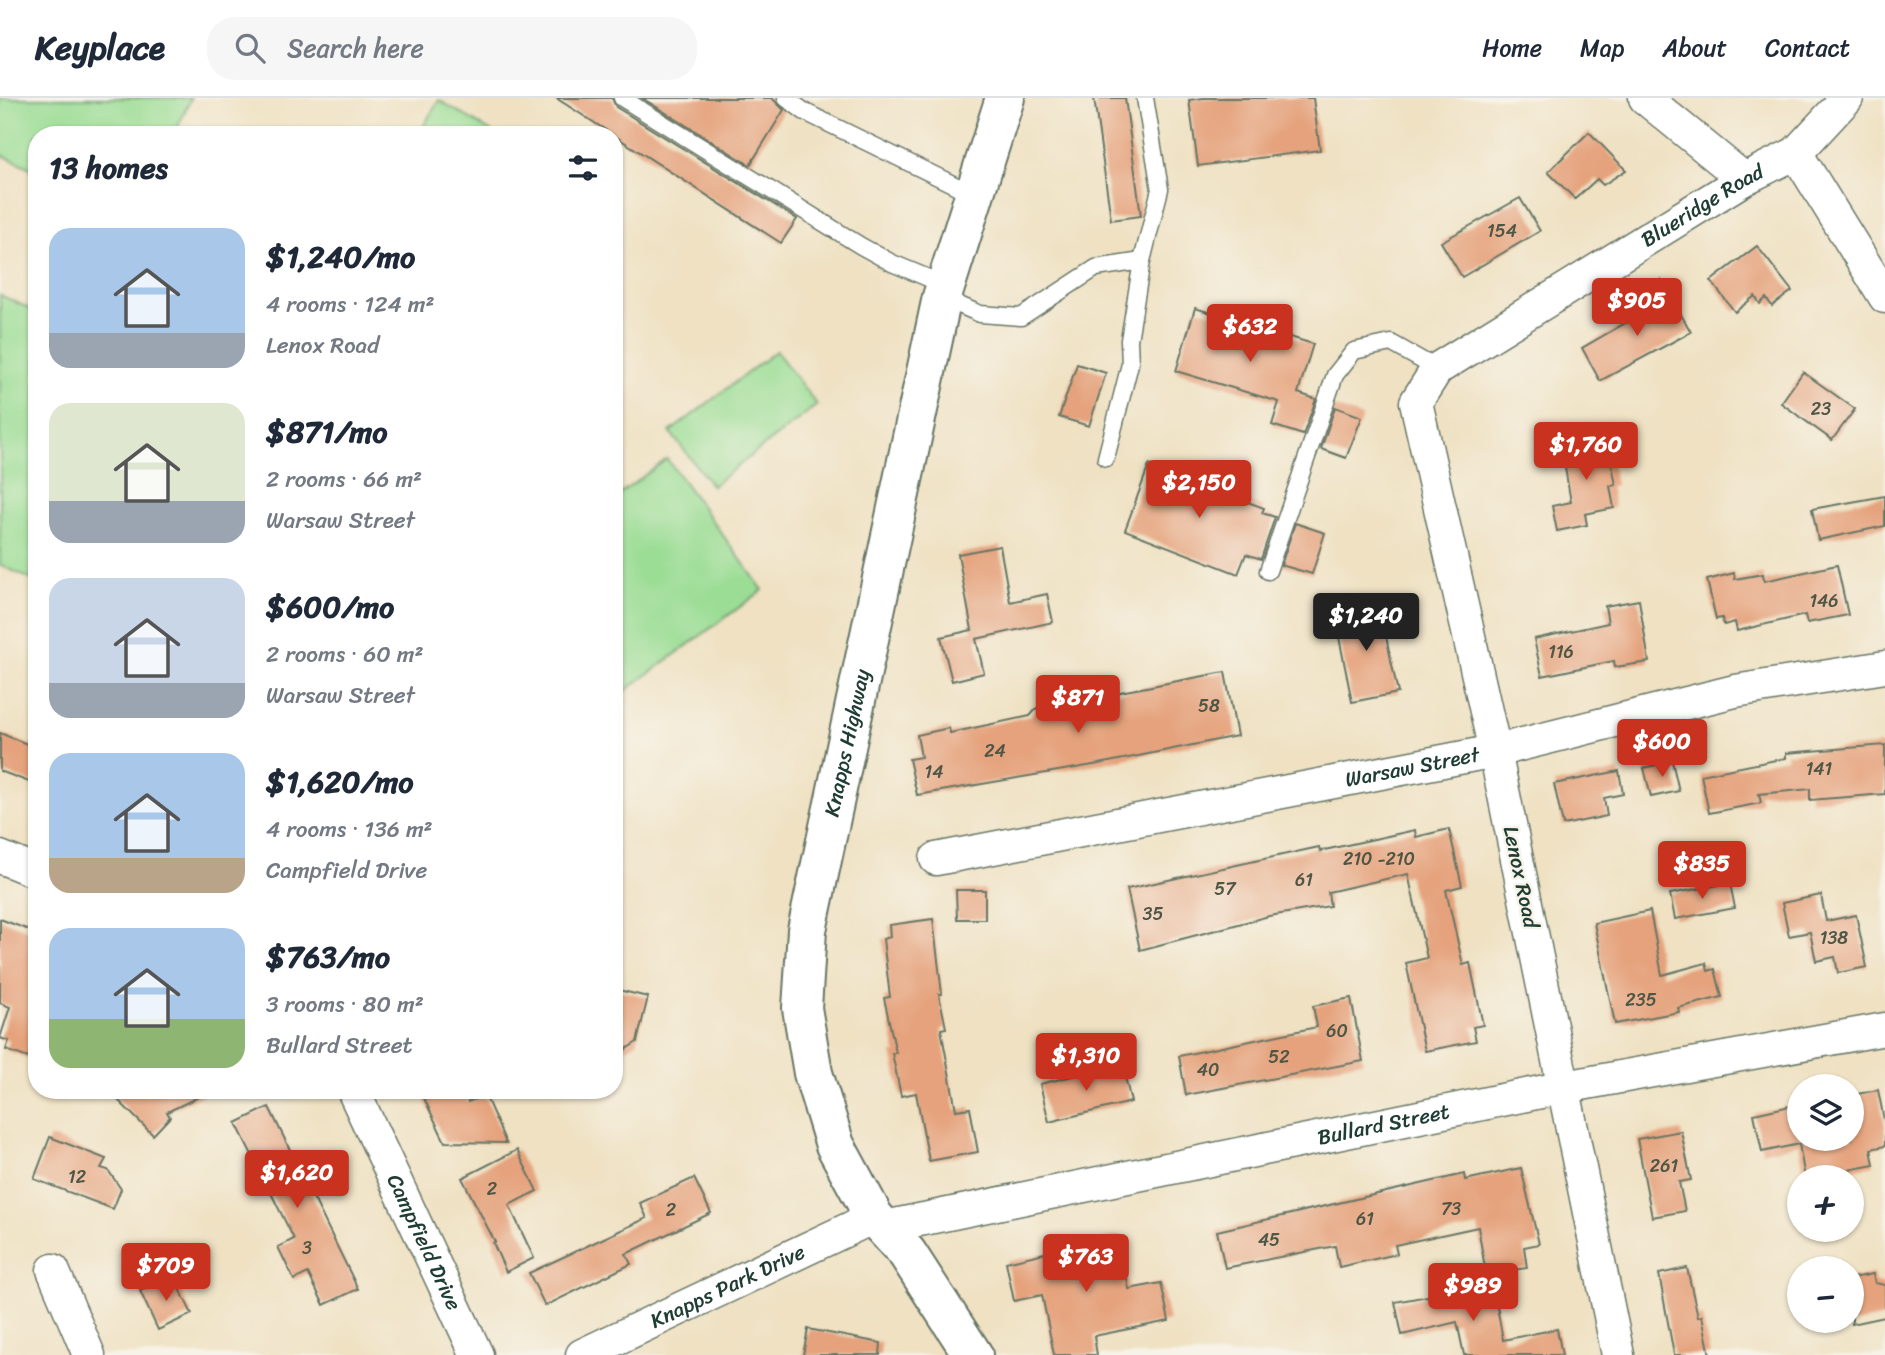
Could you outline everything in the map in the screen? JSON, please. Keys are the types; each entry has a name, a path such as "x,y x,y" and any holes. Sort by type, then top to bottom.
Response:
{"street":[{"name":"Knapps Highway","path":"974,1355 907,1253 880,1222 835,1145 813,1073 802,1008 807,930 943,291 1005,98"},
{"path":"1646,98 1744,179"},
{"name":"Blueridge Road","path":"1416,402 1437,369 1744,179 1796,153 1847,98"},
{"path":"1796,153 1885,297"},
{"name":"Lenox Road","path":"1416,402 1495,751 1618,1355"},
{"name":"Warsaw Street","path":"936,859 1495,751 1735,691 1885,667"},
{"path":"0,858 28,869"},
{"name":"Bullard Street","path":"880,1222 1565,1087 1885,1029"},
{"name":"Campfield Drive","path":"357,1099 477,1355"},
{"name":"Knapps Park Drive","path":"582,1355 880,1222"},
{"path":"53,1270 89,1355"}],"lane":[{"path":"622,98 980,314 1021,317 1096,268 1142,261"},
{"path":"786,98 805,113 973,194"},
{"path":"805,113 814,98"},
{"path":"1106,458 1130,364 1129,340 1142,261 1160,188 1145,98"},
{"path":"1268,571 1335,375 1354,352 1391,344 1437,369"}],"green space":[{"path":"0,98 191,98 178,126 28,126 28,167 0,154"},
{"path":"439,100 482,126 423,126"},
{"path":"0,295 28,308 28,578 0,565"},
{"path":"776,351 817,405 712,486 670,432"},
{"path":"667,459 763,590 623,692 623,491"}],"building":[{"path":"556,98 612,98 616,107 797,219 781,243 623,141 623,126 599,126"},
{"path":"642,98 772,98 784,110 750,165"},
{"path":"1094,98 1125,98 1141,216 1111,220"},
{"path":"1313,98 1320,150 1198,166 1189,100"},
{"path":"1589,132 1626,170 1603,185 1597,179 1575,199 1548,172"},
{"path":"1520,198 1540,231 1462,277 1441,242"},
{"path":"1757,246 1792,291 1772,306 1766,298 1760,304 1755,296 1735,312 1711,281"},
{"path":"1662,281 1691,332 1600,381 1582,348 1662,302"},
{"path":"1195,308 1313,344 1298,393 1316,399 1303,435 1272,425 1279,402 1176,371"},
{"path":"1077,364 1106,373 1089,426 1059,417"},
{"path":"1803,372 1855,409 1832,440 1781,403"},
{"path":"1335,407 1362,417 1346,458 1321,449"},
{"path":"1606,436 1616,485 1610,486 1614,508 1585,514 1587,525 1557,531 1552,506 1571,502 1561,445"},
{"path":"1149,465 1264,508 1262,513 1275,517 1261,559 1246,554 1238,574 1125,530"},
{"path":"1885,496 1885,526 1818,540 1812,509"},
{"path":"1295,523 1325,533 1312,574 1281,565"},
{"path":"1000,546 1010,602 1047,594 1053,622 976,639 984,673 952,681 941,637 972,630 958,554"},
{"path":"1837,565 1848,615 1807,623 1805,615 1737,631 1735,622 1724,625 1722,618 1716,619 1707,580 1734,573 1735,579 1763,574 1764,581"},
{"path":"1639,600 1649,662 1615,667 1614,661 1542,676 1534,639 1608,623 1605,606"},
{"path":"1379,603 1398,693 1352,702 1334,612"},
{"path":"1225,672 1237,736 1099,764 917,795 909,759 921,757 917,735 949,728 950,733 1030,716 1037,708"},
{"path":"0,733 28,744 28,782 0,771"},
{"path":"1885,745 1885,794 1810,800 1810,789 1759,794 1761,803 1709,813 1701,775 1786,758 1786,753"},
{"path":"1672,761 1679,791 1651,797 1644,768"},
{"path":"1619,771 1623,794 1604,798 1607,816 1563,825 1554,784"},
{"path":"1449,829 1462,886 1446,890 1463,965 1470,963 1483,1025 1473,1027 1476,1041 1425,1051 1406,963 1427,958 1408,874 1328,892 1330,906 1269,916 1140,950 1127,889 1319,847 1320,851 1415,830 1416,837"},
{"path":"1730,883 1735,908 1675,919 1670,894"},
{"path":"956,890 985,890 985,919 957,919"},
{"path":"1821,895 1826,921 1856,915 1867,967 1838,973 1835,957 1816,961 1810,932 1789,936 1782,903"},
{"path":"1650,911 1662,975 1706,963 1708,971 1715,969 1722,997 1678,1008 1679,1012 1615,1024 1594,923"},
{"path":"0,919 28,930 28,1058 6,1050 9,1041 0,1038 10,1007 0,1003"},
{"path":"933,919 942,994 939,994 946,1028 941,1029 956,1110 970,1108 978,1152 929,1161 916,1093 901,1096 892,1053 896,1053 884,998 890,997 883,939 890,937 889,925"},
{"path":"623,991 648,997 637,1042 623,1051"},
{"path":"1351,998 1363,1061 1186,1095 1179,1056 1317,1027 1313,1006"},
{"path":"1122,1064 1131,1102 1049,1122 1040,1084"},
{"path":"1878,1090 1885,1125 1885,1146 1871,1149 1874,1165 1803,1165 1800,1151 1864,1151 1864,1093"},
{"path":"117,1099 194,1099 167,1112 170,1117 153,1135"},
{"path":"424,1099 467,1099 468,1102 487,1099 506,1143 445,1142"},
{"path":"269,1107 358,1289 324,1305 308,1273 294,1280 278,1247 294,1239 236,1123"},
{"path":"1787,1107 1787,1147 1762,1152 1754,1114"},
{"path":"1681,1131 1691,1180 1679,1182 1685,1211 1652,1217 1637,1139"},
{"path":"50,1137 106,1159 101,1168 108,1170 121,1189 113,1209 34,1179"},
{"path":"517,1150 537,1191 509,1205 534,1258 506,1272 493,1243 495,1242 462,1178"},
{"path":"1521,1168 1539,1244 1524,1247 1527,1268 1486,1274 1478,1227 1395,1245 1397,1254 1339,1267 1335,1246 1225,1268 1217,1231 1464,1174 1465,1180"},
{"path":"694,1178 711,1213 626,1254 631,1264 545,1306 529,1273 647,1218 640,1203"},
{"path":"1118,1236 1129,1289 1161,1283 1169,1321 1094,1336 1097,1355 1054,1355 1042,1295 1014,1301 1006,1262"},
{"path":"1687,1268 1698,1317 1702,1316 1710,1355 1674,1355 1659,1274"},
{"path":"1873,1274 1875,1283 1885,1285 1885,1317 1864,1321 1864,1276"},
{"path":"173,1275 192,1314 158,1330 140,1291"},
{"path":"1493,1284 1503,1340 1557,1329 1562,1355 1464,1355 1457,1322 1402,1335 1395,1302"},
{"path":"808,1329 881,1343 880,1355 803,1355"}]}
